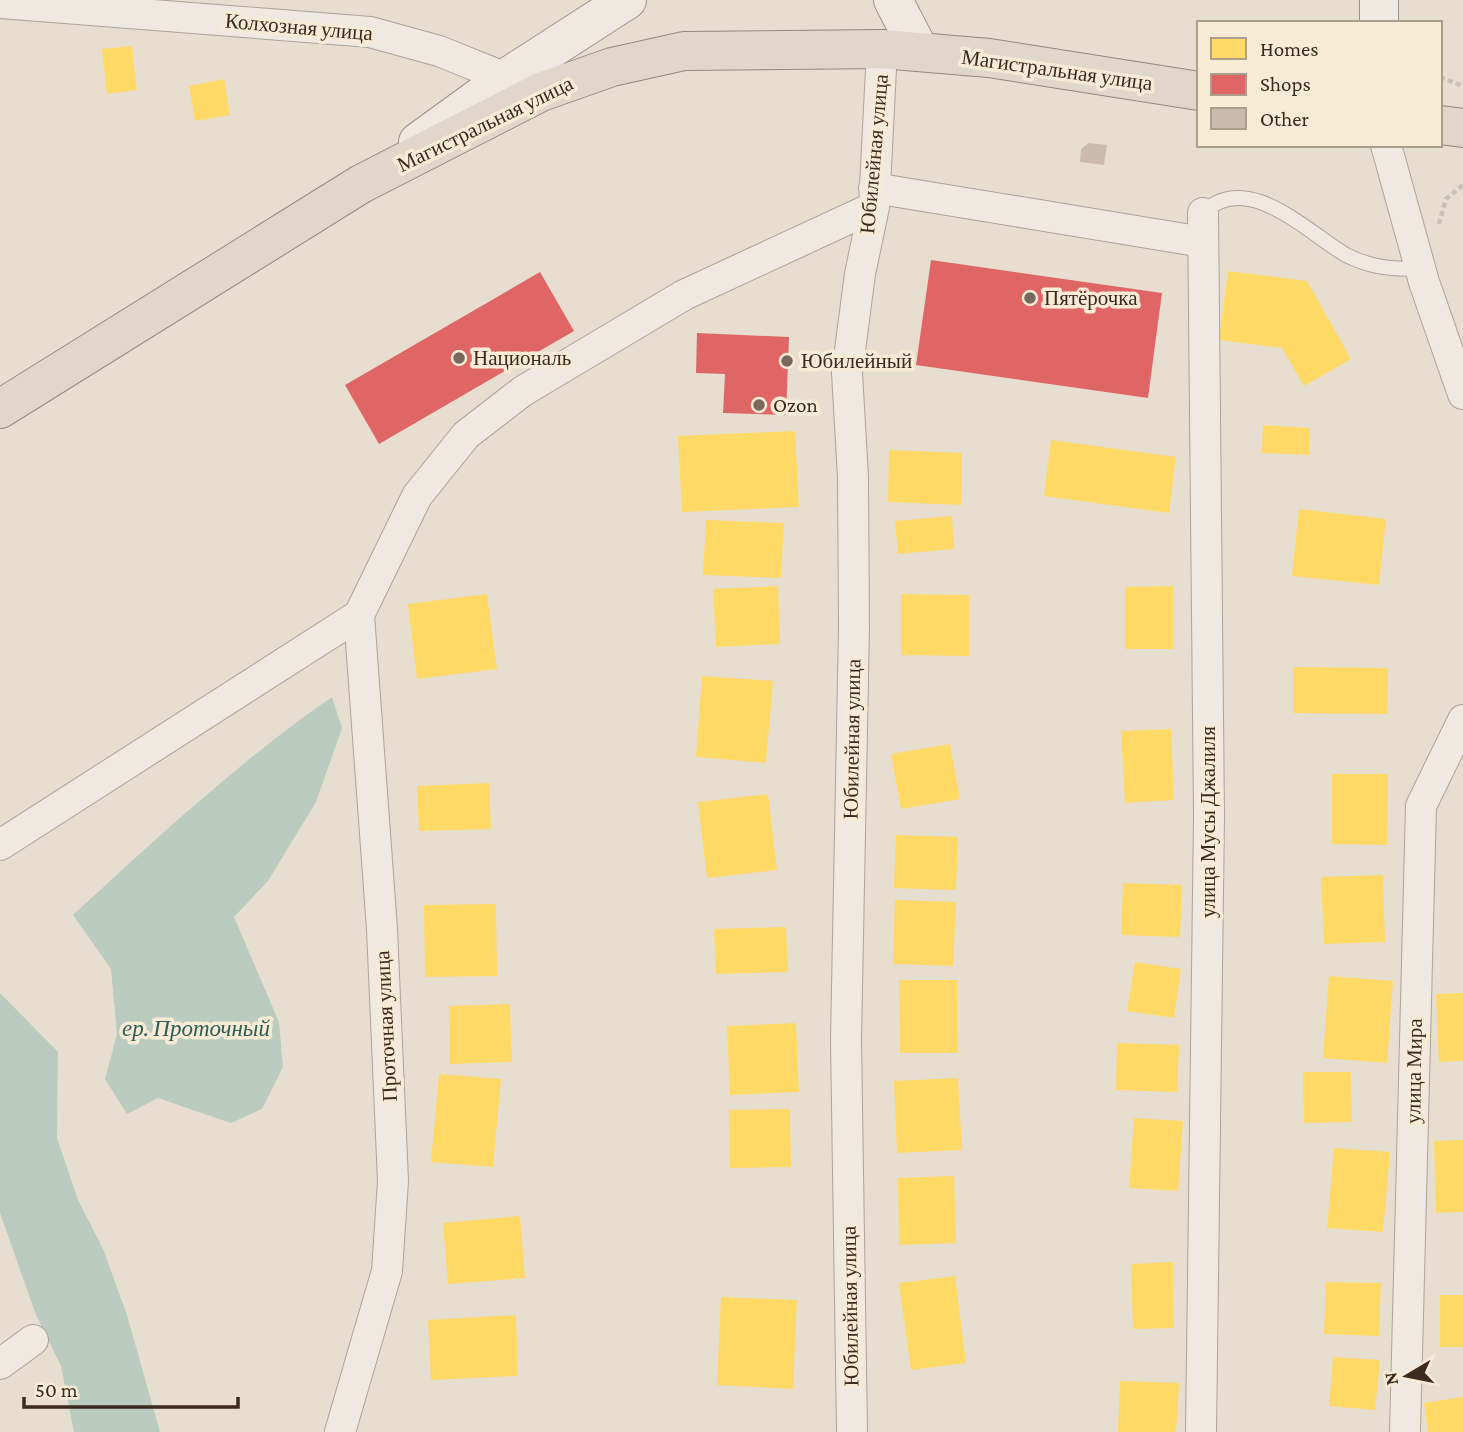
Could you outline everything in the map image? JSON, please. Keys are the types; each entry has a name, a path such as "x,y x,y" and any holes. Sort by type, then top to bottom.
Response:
{"highway":[{"name":"Магистральная улица","path":"0,409 360,184 541,92 612,67 684,51 882,49 989,58 1197,91"},
{"path":"1442,125 1463,128"}],"main road":[{"path":"360,184 506,78 627,0"},
{"path":"893,0 920,52"},
{"path":"1379,0 1379,21"}],"street":[{"name":"Колхозная улица","path":"0,3 370,32 439,51 506,78"},
{"name":"Юбилейная улица","path":"852,1432 846,1040 854,627 853,477 847,373 860,274 874,198 882,49"},
{"path":"1387,147 1420,269 1463,394"},
{"path":"0,845 359,615 418,496 476,428 523,391 684,295 874,198 1203,242"},
{"name":"улица Мусы Джалиля","path":"1201,1432 1209,816 1203,213"},
{"name":"Проточная улица","path":"340,1432 387,1272 393,1181 382,929 359,615"},
{"name":"улица Мира","path":"1405,1432 1421,806 1463,720"},
{"path":"0,1364 33,1340"}],"lane":[{"path":"1203,213 1214,201 1246,198 1288,214 1348,256 1383,270 1420,269"}],"path":[{"path":"1442,78 1463,86"}],"water":[{"name":"ер. Проточный","path":"332,697 342,728 316,802 268,881 234,917 279,1022 283,1067 262,1109 231,1123 158,1098 127,1114 105,1079 117,1034 111,969 73,915 231,775"},
{"path":"0,993 58,1052 57,1138 78,1200 103,1249 127,1315 160,1432 74,1432 61,1366 36,1315 0,1213"}],"building: Homes":[{"path":"132,46 137,90 107,94 102,49"},
{"path":"224,79 230,115 195,121 189,86"},
{"path":"1228,271 1307,281 1351,359 1304,386 1282,348 1219,340"},
{"path":"1263,425 1310,428 1309,455 1262,453"},
{"path":"795,431 799,507 682,512 678,436"},
{"path":"1051,440 1176,457 1169,513 1044,496"},
{"path":"889,450 962,453 961,505 888,502"},
{"path":"1299,509 1386,519 1379,585 1292,576"},
{"path":"952,516 954,549 898,554 895,521"},
{"path":"706,520 784,523 781,578 703,575"},
{"path":"778,586 780,644 716,647 713,589"},
{"path":"1173,586 1173,649 1125,649 1125,587"},
{"path":"487,594 497,669 417,679 408,604"},
{"path":"901,594 969,595 969,656 901,655"},
{"path":"1293,667 1388,668 1387,714 1293,713"},
{"path":"702,676 773,681 766,763 696,757"},
{"path":"1171,729 1174,800 1125,803 1121,731"},
{"path":"950,744 960,799 901,809 891,754"},
{"path":"1332,774 1388,774 1387,845 1332,844"},
{"path":"489,783 491,829 419,831 417,786"},
{"path":"768,794 777,870 707,878 698,802"},
{"path":"896,835 958,837 956,890 894,888"},
{"path":"1383,875 1385,942 1324,944 1321,877"},
{"path":"1123,883 1182,885 1180,937 1121,935"},
{"path":"895,900 956,902 953,966 893,964"},
{"path":"496,904 497,976 425,977 424,905"},
{"path":"786,927 788,972 716,974 714,929"},
{"path":"1135,962 1181,969 1174,1018 1127,1011"},
{"path":"1329,976 1393,981 1387,1063 1323,1058"},
{"path":"899,980 957,980 958,1053 900,1053"},
{"path":"1463,993 1463,1061 1439,1062 1436,994"},
{"path":"510,1004 512,1062 450,1064 449,1006"},
{"path":"796,1023 799,1092 730,1095 727,1026"},
{"path":"1117,1043 1179,1045 1177,1092 1116,1090"},
{"path":"1303,1072 1351,1072 1352,1122 1304,1123"},
{"path":"439,1074 501,1079 493,1167 431,1162"},
{"path":"958,1078 962,1150 897,1153 894,1081"},
{"path":"790,1109 791,1167 730,1168 729,1110"},
{"path":"1134,1118 1183,1121 1178,1191 1129,1188"},
{"path":"1463,1140 1463,1212 1436,1213 1434,1141"},
{"path":"1334,1148 1390,1152 1383,1232 1327,1228"},
{"path":"954,1176 956,1243 899,1245 898,1178"},
{"path":"520,1216 525,1278 448,1284 443,1223"},
{"path":"1173,1262 1174,1328 1133,1329 1131,1264"},
{"path":"955,1276 966,1363 911,1370 899,1283"},
{"path":"1326,1282 1381,1283 1379,1336 1324,1334"},
{"path":"1440,1295 1463,1295 1463,1347 1440,1347"},
{"path":"721,1297 797,1300 793,1389 717,1385"},
{"path":"516,1315 518,1376 431,1380 428,1320"},
{"path":"1333,1357 1380,1360 1375,1410 1329,1406"},
{"path":"1120,1381 1179,1383 1176,1432 1118,1432"},
{"path":"1463,1397 1463,1432 1428,1432 1424,1403"}],"building: Shops":[{"path":"931,260 1162,293 1148,398 916,365"},
{"name":"Националь","path":"540,272 574,331 379,444 345,385"},
{"path":"697,333 789,337 786,415 723,413 725,374 696,373"}],"building: Other":[{"path":"1089,143 1107,145 1104,165 1080,162 1081,149"}],"place":[{"name":"Пятёрочка","path":"1030,298"},
{"name":"Националь","path":"459,358"},
{"name":"Юбилейный","path":"787,361"},
{"name":"Ozon","path":"759,405"}]}
